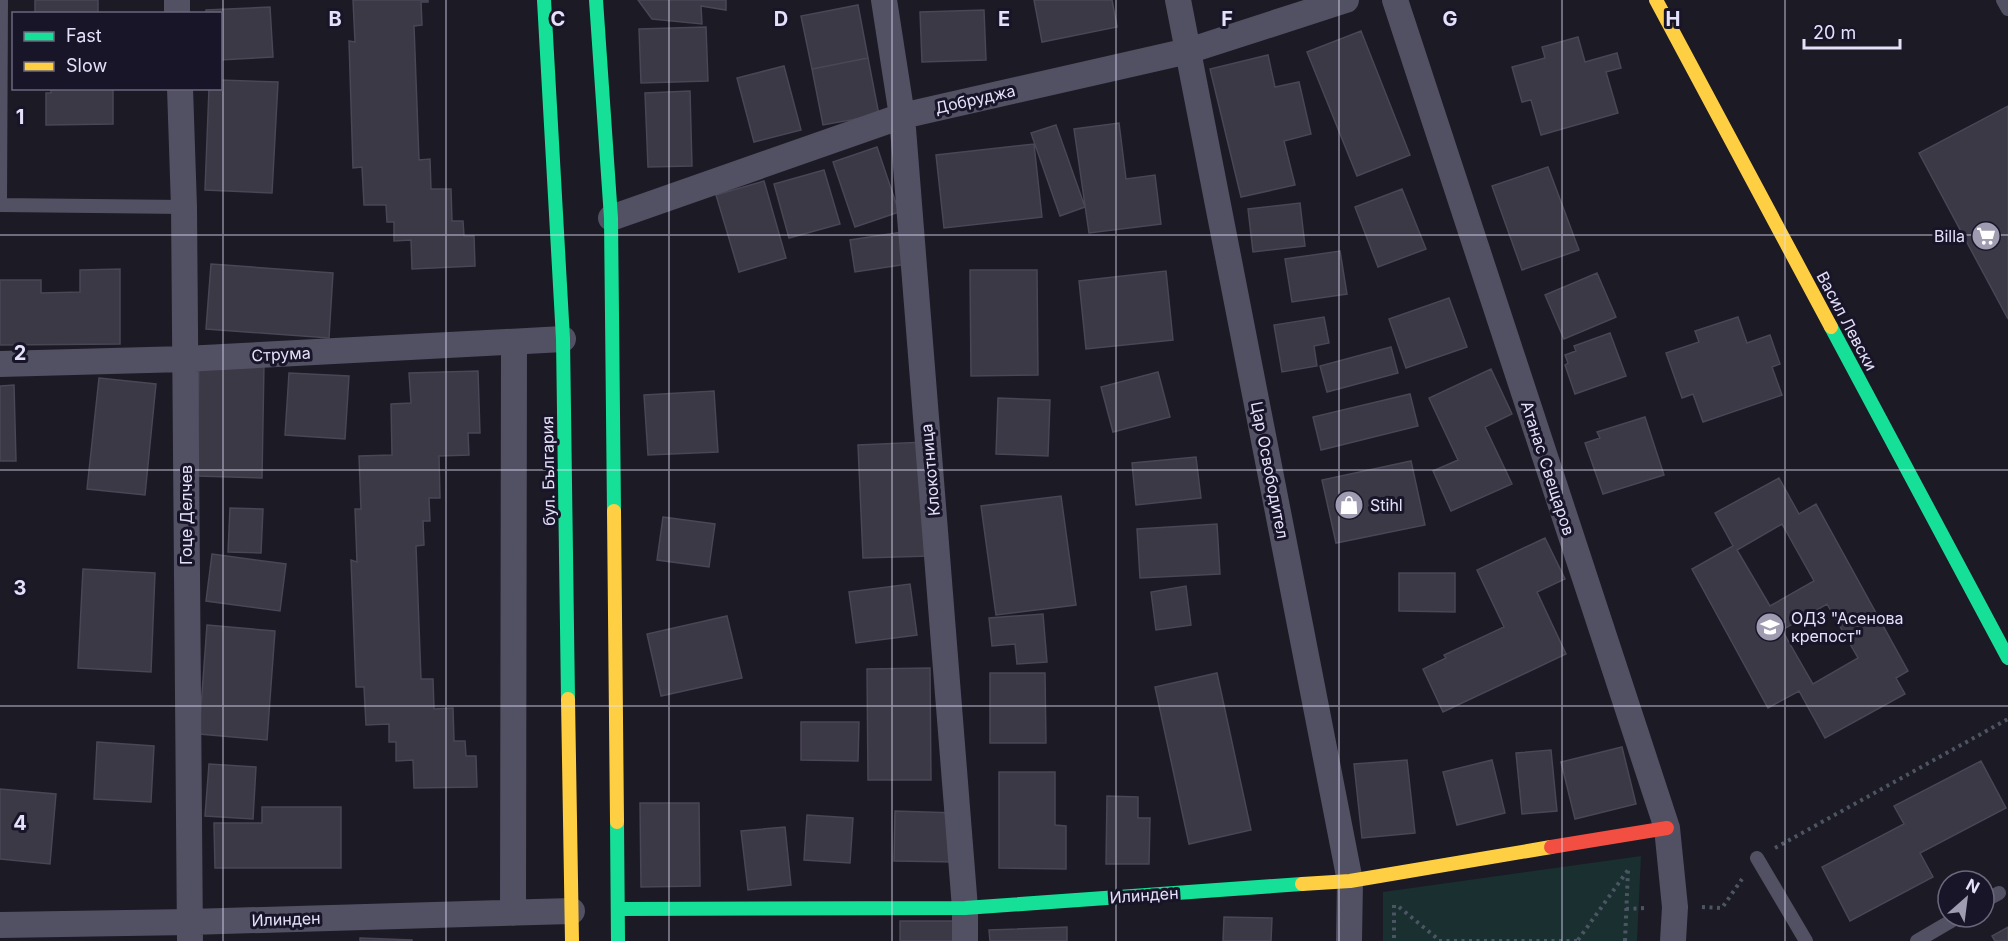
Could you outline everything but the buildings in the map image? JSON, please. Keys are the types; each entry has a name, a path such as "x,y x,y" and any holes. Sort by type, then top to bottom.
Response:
{"main road":[{"name":"бул. България","path":"544,0 562,339 572,941"},
{"path":"596,0 611,218 618,941"},
{"name":"Васил Левски","path":"1656,0 2008,658"},
{"name":"Илинден","path":"618,909 965,908 1350,881 1667,828"}],"street":[{"name":"Клокотница","path":"884,0 902,116 965,908 965,941"},
{"name":"Цар Освободител","path":"1178,0 1350,881 1349,941"},
{"name":"Добруджа","path":"611,218 902,116 1188,51 1346,0"},
{"name":"Атанас Свещаров","path":"1395,0 1667,828 1675,907 1673,941"},
{"name":"Гоце Делчев","path":"180,90 184,207 190,932"},
{"name":"Струма","path":"0,364 185,359 562,339"},
{"path":"513,342 513,913"},
{"name":"Илинден","path":"0,925 190,932 572,911"}],"lane":[{"path":"1,0 0,205 184,207"},
{"path":"2003,0 2008,9"},
{"path":"1757,858 1806,941"},
{"path":"1917,941 1938,929"}],"path":[{"path":"1626,909 1722,908 1757,858 2008,718"},
{"path":"1616,871 1628,870"},
{"path":"1624,941 1628,870"},
{"path":"1394,902 1439,941 1578,941 1628,870"},
{"path":"1394,902 1406,901"},
{"path":"1394,902 1394,941"}],"green space":[{"path":"1641,856 1637,941 1383,941 1383,892"}],"traffic: fast":[{"path":"544,0 563,339 568,699"},
{"path":"596,0 611,218 614,511"},
{"path":"1831,327 2008,658"},
{"path":"617,822 618,941"},
{"path":"618,909 965,908 1302,884"}],"traffic: slow":[{"path":"1656,0 1831,327"},
{"path":"614,511 617,822"},
{"path":"568,699 572,941"},
{"path":"1302,884 1350,881 1551,847"}],"traffic: jam":[{"path":"1551,847 1667,828"}],"place":[{"name":"Billa","path":"1986,236"},
{"name":"Stihl","path":"1349,505"},
{"name":"ОДЗ \"Асенова крепост\"","path":"1770,627"}]}
